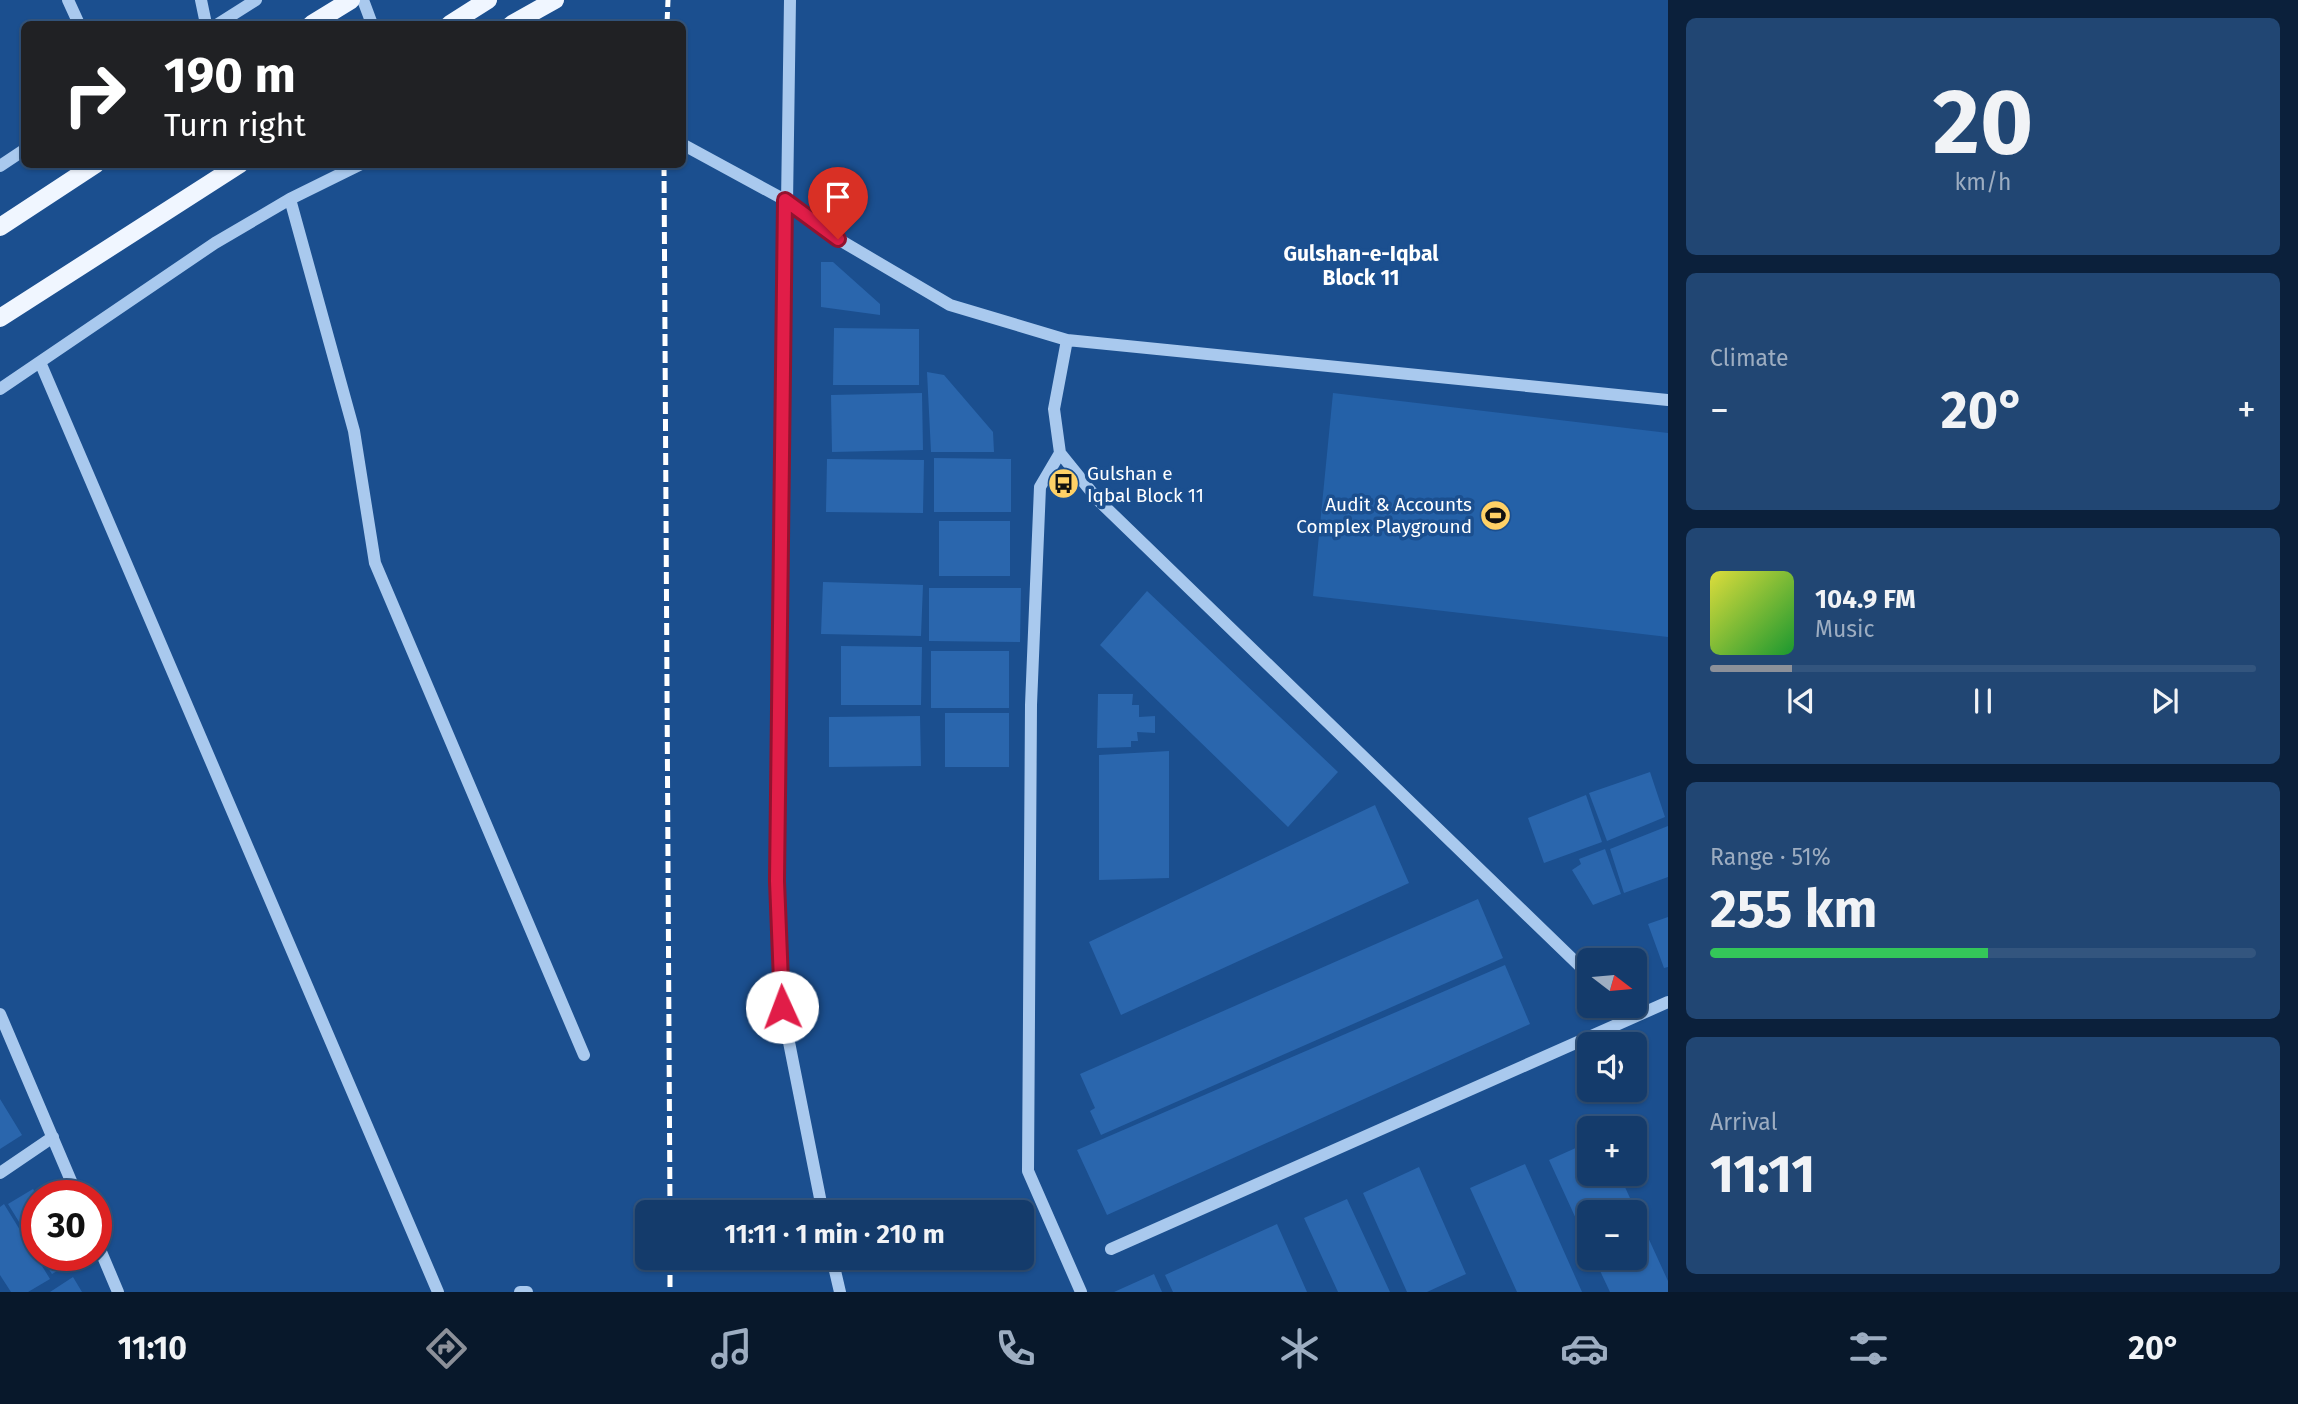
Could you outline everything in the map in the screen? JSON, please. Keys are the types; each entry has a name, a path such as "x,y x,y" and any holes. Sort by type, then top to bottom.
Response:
{"main road":[{"path":"313,21 331,0"},
{"path":"315,21 351,0"},
{"path":"455,21 488,0"},
{"path":"517,21 555,0"},
{"path":"0,226 90,168"},
{"path":"0,318 234,168"}],"street":[{"path":"68,0 78,21"},
{"path":"201,0 205,21"},
{"path":"223,21 256,0"},
{"path":"363,0 371,21"},
{"path":"790,0 777,881 782,1007 820,1200"},
{"path":"686,146 785,200 838,239 950,305 1067,340 1668,400"},
{"path":"0,166 21,152"},
{"path":"0,388 215,243 290,199 353,168"},
{"path":"290,199 354,431 375,563 584,1055"},
{"path":"1067,340 1054,409 1060,453 1098,500 1577,963"},
{"path":"40,362 438,1292"},
{"path":"1060,453 1040,487 1031,705 1028,1171 1082,1292"},
{"path":"1647,1011 1668,1002"},
{"path":"0,1014 71,1180"},
{"path":"1111,1249 1631,1018"},
{"path":"0,1173 53,1138"},
{"path":"835,1270 841,1292"},
{"path":"109,1271 118,1292"},
{"path":"520,1292 527,1292"}],"shaded area":[{"name":"Audit & Accounts Complex Playground","path":"1333,393 1668,433 1668,637 1313,596"}],"building":[{"path":"821,262 833,262 880,304 880,315 821,307"},
{"path":"834,328 919,329 919,385 833,385"},
{"path":"927,372 944,375 993,432 994,452 931,452"},
{"path":"922,393 923,450 832,452 831,395"},
{"path":"934,458 1011,459 1011,512 934,512"},
{"path":"827,459 924,460 923,513 826,512"},
{"path":"939,521 1010,521 1010,576 939,576"},
{"path":"823,582 923,585 921,636 821,634"},
{"path":"929,588 1021,588 1020,642 929,641"},
{"path":"1147,591 1338,772 1288,827 1100,645"},
{"path":"841,646 922,647 921,705 841,705"},
{"path":"931,651 1009,651 1009,708 931,708"},
{"path":"1098,694 1133,694 1132,705 1139,705 1139,717 1155,716 1155,733 1137,732 1138,741 1131,741 1131,747 1097,748"},
{"path":"945,713 1009,713 1009,767 945,767"},
{"path":"920,716 921,766 829,767 829,717"},
{"path":"1169,751 1169,878 1099,880 1099,755"},
{"path":"1650,772 1665,817 1607,841 1589,793"},
{"path":"1586,795 1602,842 1544,863 1528,818"},
{"path":"1375,805 1409,883 1121,1015 1089,942"},
{"path":"1668,826 1668,877 1624,893 1610,849"},
{"path":"1605,849 1621,894 1593,905 1572,870 1581,864 1579,859"},
{"path":"1478,899 1503,958 1101,1135 1090,1111 1095,1108 1080,1074"},
{"path":"1668,917 1668,967 1664,968 1648,924"},
{"path":"1505,965 1530,1024 1107,1215 1077,1150"},
{"path":"0,1099 22,1135 0,1149"},
{"path":"1577,1147 1577,1186 1624,1186 1631,1200 1577,1200 1577,1221 1549,1160"},
{"path":"1525,1164 1582,1292 1517,1292 1470,1188"},
{"path":"1419,1167 1466,1274 1427,1292 1407,1292 1363,1193"},
{"path":"21,1196 21,1225 8,1204"},
{"path":"1347,1199 1390,1292 1338,1292 1304,1218"},
{"path":"4,1204 21,1232 21,1271 45,1271 50,1279 28,1292 11,1292 0,1275 0,1207"},
{"path":"1277,1224 1307,1292 1173,1292 1165,1275"},
{"path":"1647,1235 1668,1281 1668,1292 1610,1292 1600,1270 1647,1270"},
{"path":"1154,1274 1162,1292 1114,1292"},
{"path":"73,1277 82,1292 50,1292"}],"railway":[{"path":"667,21 668,0"},
{"path":"664,168 670,1200"},
{"path":"670,1270 670,1292"}],"place":[{"name":"Gulshan e Iqbal Block 11","path":"1064,484"},
{"name":"Audit & Accounts Complex Playground","path":"1495,515"}],"district":[{"name":"Gulshan-e-Iqbal Block 11","path":"1361,266"}],"route":[{"path":"782,1007 777,881 785,200 838,239"}]}
